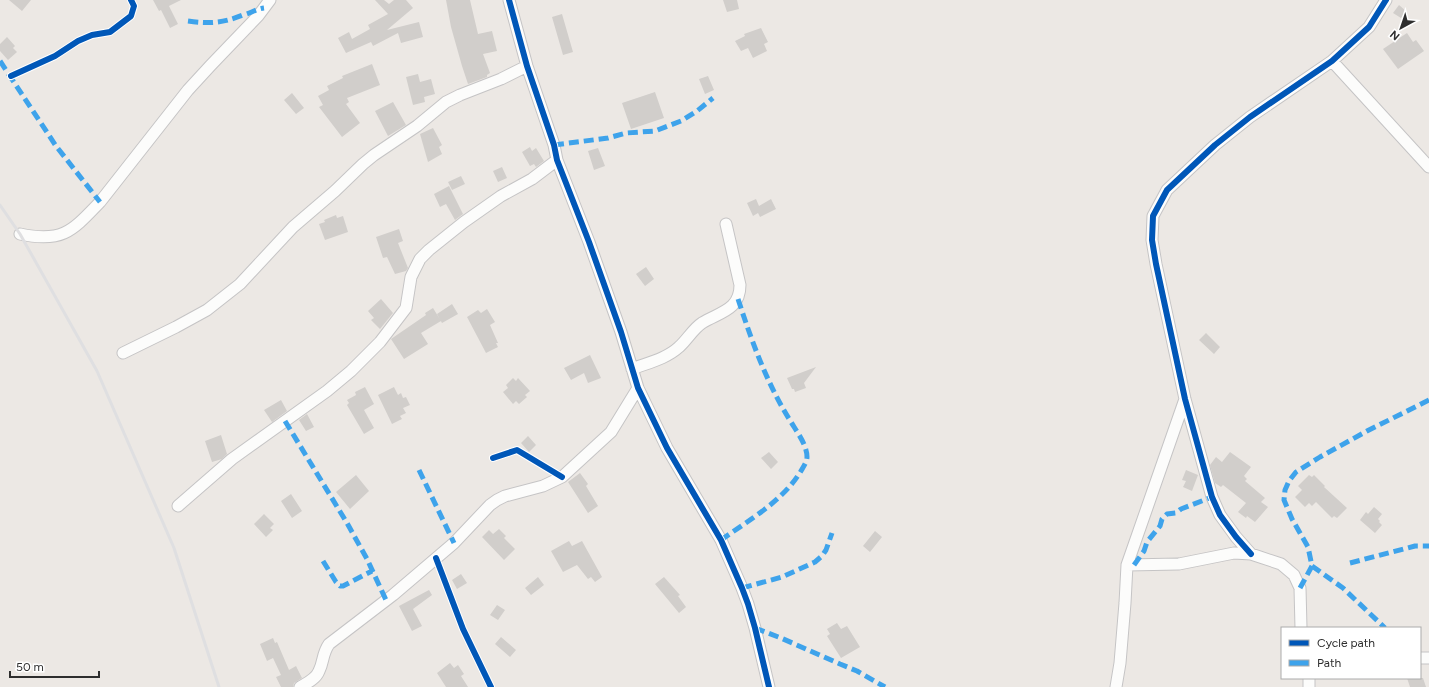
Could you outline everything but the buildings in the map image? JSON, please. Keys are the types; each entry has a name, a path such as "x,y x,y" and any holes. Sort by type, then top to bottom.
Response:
{"street":[{"path":"20,234 37,237 56,236 70,230 85,217 100,202 188,90 258,16 270,0"},
{"path":"509,0 527,66 554,145 557,160 589,242 621,332 638,388 667,448 722,540 748,604 769,687"},
{"path":"1251,554 1236,537 1220,514 1212,498 1185,399 1176,351 1156,264 1152,240 1153,216 1167,190 1214,145 1250,117 1332,61 1369,27 1386,0"},
{"path":"1332,61 1429,167"},
{"path":"123,353 207,310 240,284 293,227 374,155 417,126 446,102 501,79 527,66"},
{"path":"178,506 232,459 327,391 351,371 380,342 406,308 411,277 420,259 429,250 464,222 557,160"},
{"path":"632,368 665,357 678,349 702,324 726,310 738,300 740,285 726,224"},
{"path":"300,687 308,683 320,670 323,654 329,644 393,594 454,543 490,505 505,496 542,486 562,477 611,432 638,388"},
{"path":"1116,687 1120,663 1127,565 1185,399"},
{"path":"1127,565 1179,564 1234,553 1251,554 1281,564 1294,575 1300,588 1302,627"}],"railway":[{"path":"0,205 20,234 97,371 174,548 219,687"}],"marked path":[{"path":"188,21 210,23 223,21 264,8"},
{"path":"0,61 56,146 100,202"},
{"path":"554,145 608,138 626,133 655,131 681,121 697,111 713,98"},
{"path":"721,540 765,509 785,492 801,471 806,463 807,457 804,443 782,408 767,378 738,299"},
{"path":"1300,588 1312,566 1308,547 1292,519 1284,500 1285,490 1289,481 1296,472 1320,457 1367,431 1429,400"},
{"path":"285,421 347,523 367,559 386,600"},
{"path":"419,470 454,543"},
{"path":"1134,565 1144,551 1147,542 1160,526 1162,519 1167,514 1176,513 1181,509 1212,497"},
{"path":"742,588 782,577 815,562 826,550 832,533"},
{"path":"1350,563 1415,546 1429,546"},
{"path":"323,561 340,586 343,586 372,571"},
{"path":"1312,566 1343,588 1384,627"},
{"path":"755,628 857,671 885,687"}],"cycle path":[{"path":"11,76 55,56 78,41 92,35 110,32 131,16 134,6 131,0"},
{"path":"509,0 527,66 554,145 557,160 589,242 621,332 638,388 667,448 721,540 748,604 769,687"},
{"path":"1251,554 1220,515 1212,497 1185,399 1156,264 1152,240 1153,216 1167,190 1215,145 1250,117 1332,61 1369,27 1386,0"},
{"path":"493,458 517,450 562,477"},
{"path":"436,558 463,629 491,687"}]}
